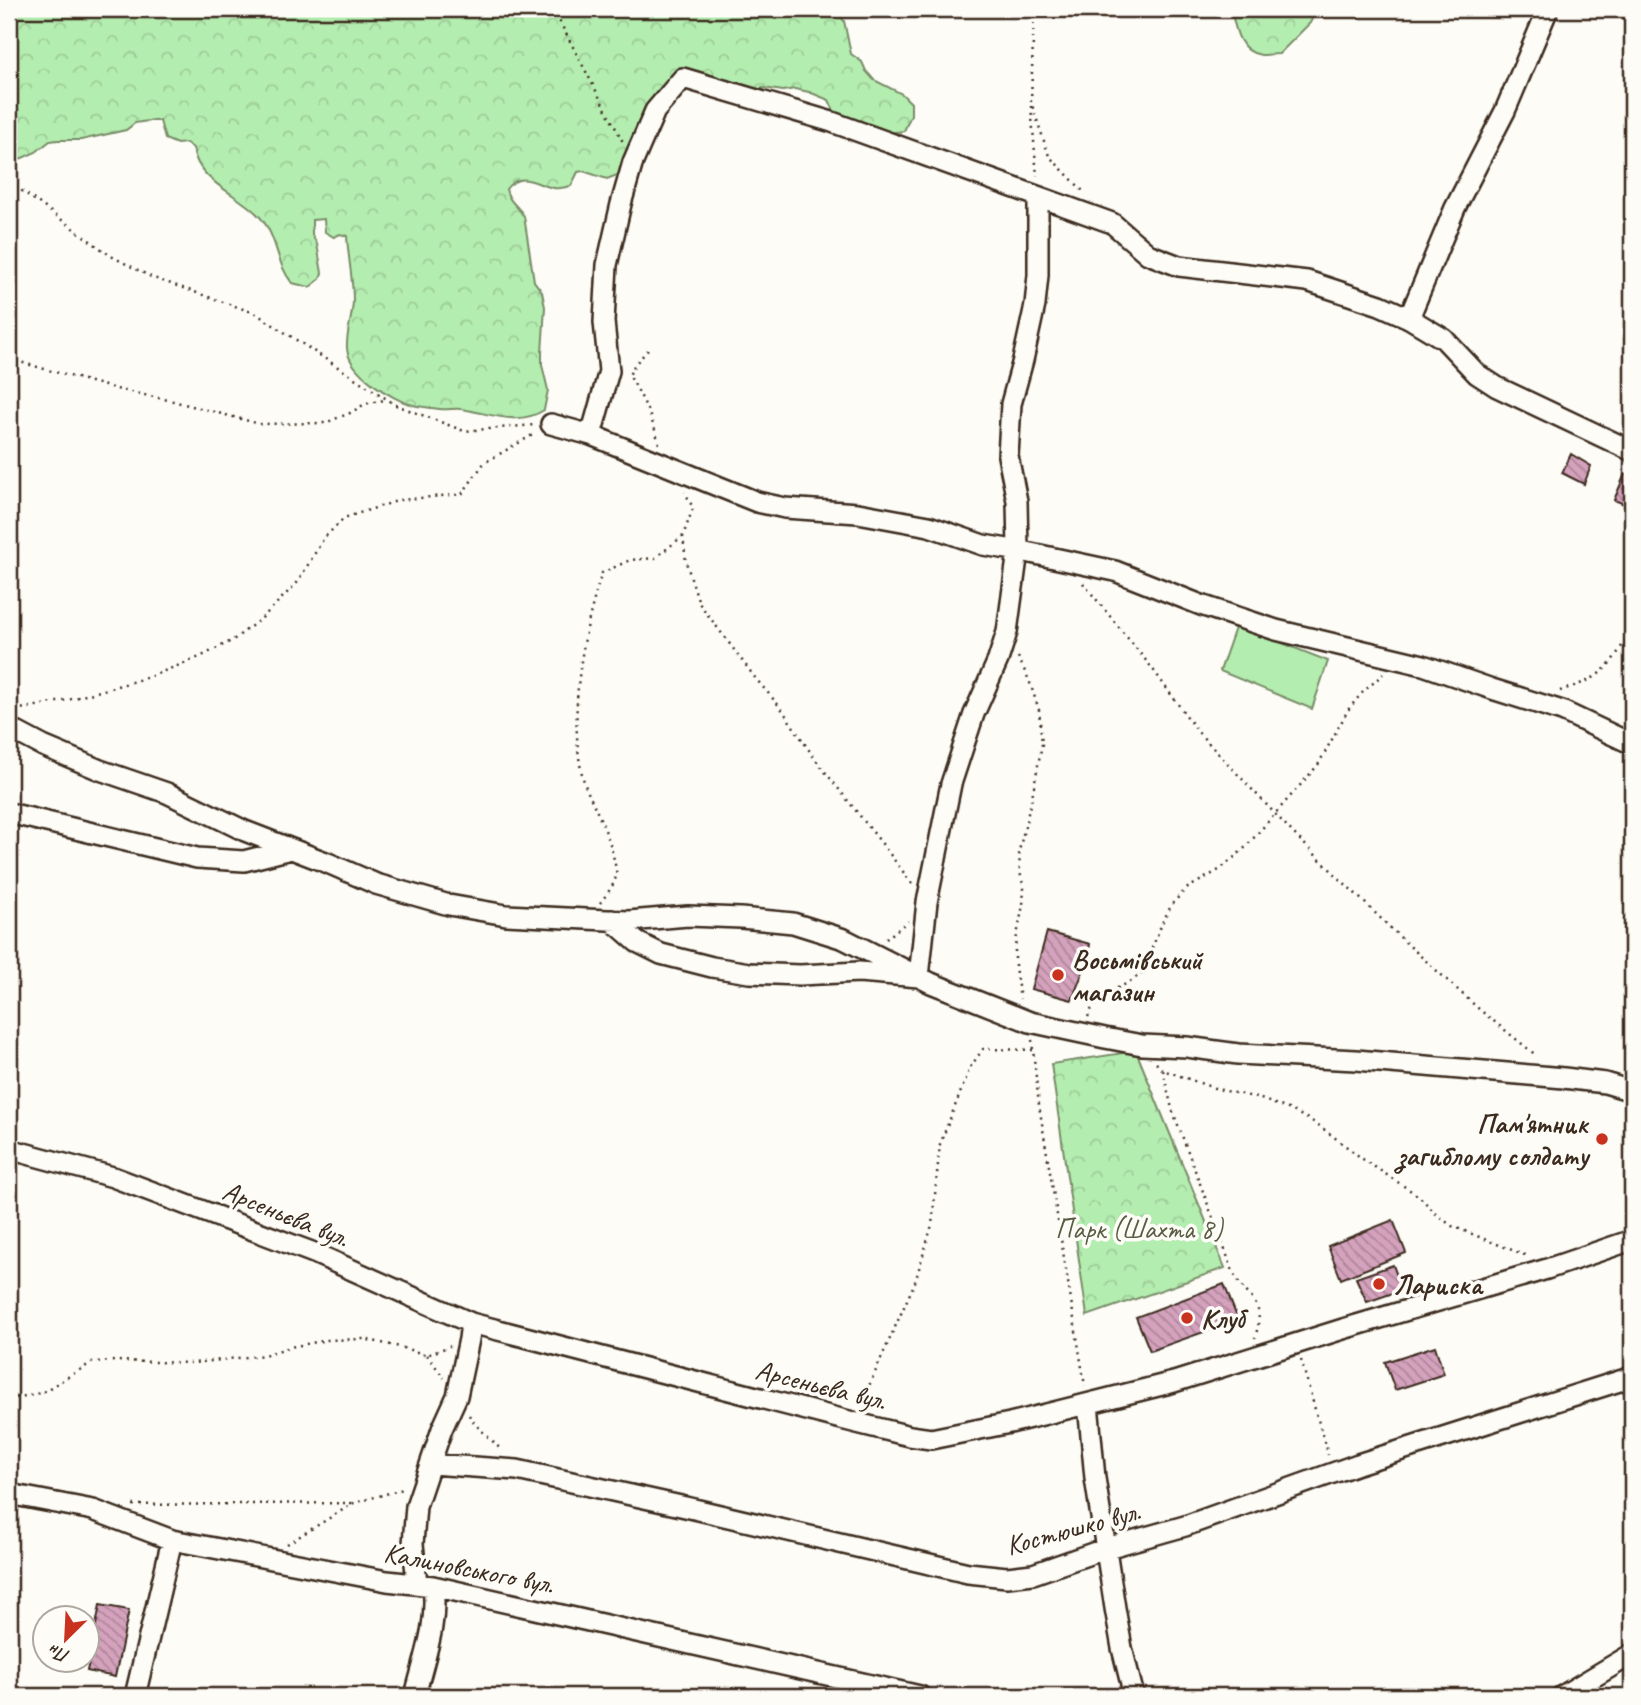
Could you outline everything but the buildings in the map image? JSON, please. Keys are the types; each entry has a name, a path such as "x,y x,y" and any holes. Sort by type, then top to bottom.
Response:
{"street":[{"path":"1409,318 1455,208 1505,111 1548,9"},
{"path":"591,435 609,371 604,322 607,265 621,204 633,162 655,111 683,78 832,122 1112,223 1148,254 1179,266 1307,281 1380,305 1409,318 1444,339 1477,374 1497,387 1632,451"},
{"path":"919,977 927,902 951,784 974,714 998,660 1007,632 1018,551 1017,501 1009,456 1011,404 1035,305 1038,275 1038,197"},
{"path":"551,424 591,435 757,502 785,508 858,513 929,526 982,545 1115,571 1201,605 1276,630 1423,664 1562,712 1632,744"},
{"path":"9,728 43,746 100,770 167,793 245,831 376,884 449,905 506,915 629,921 688,916 793,923 844,939 919,977 1027,1020 1081,1033 1142,1045 1187,1047 1238,1054 1369,1061 1564,1079 1605,1083 1632,1091"},
{"path":"9,813 197,858 244,861 291,849"},
{"path":"612,920 637,942 661,954 712,967 749,973 800,975 859,972 919,977"},
{"name":"Арсеньєва вул.","path":"9,1149 113,1177 314,1253 470,1331 931,1439 1010,1423 1174,1382 1547,1269 1632,1240"},
{"path":"415,1696 434,1620 435,1602 425,1584 413,1544 416,1506 442,1429 457,1396 470,1331"},
{"name":"Костюшко вул.","path":"431,1464 517,1471 691,1508 968,1573 1007,1577 1033,1574 1107,1548 1185,1526 1333,1472 1632,1377"},
{"path":"1088,1404 1096,1478 1122,1648 1133,1696"},
{"name":"Калиновського вул.","path":"9,1494 93,1510 172,1540 387,1581 425,1584 920,1696"},
{"path":"135,1696 172,1540"},
{"path":"1562,1696 1632,1654"}],"path":[{"path":"553,9 633,162"},
{"path":"1034,9 1031,102 1038,197"},
{"path":"1031,102 1049,156 1085,194"},
{"path":"9,184 111,256 151,278 255,313 396,405 464,431 551,424"},
{"path":"648,350 629,375 655,427 666,465 682,485 693,508 683,536 686,562 699,603 780,708 815,759 927,902 887,939 865,950"},
{"path":"9,359 116,389 260,424 325,423 365,404 386,399"},
{"path":"9,712 149,677 200,657 233,640 263,617 296,583 324,538 344,518 400,500 462,494 484,463 551,424"},
{"path":"586,919 610,891 616,875 603,823 586,787 578,747 580,665 594,598 602,573 630,561 656,558 683,536"},
{"path":"1082,582 1152,668 1198,732 1275,815 1403,940 1480,1010 1564,1079"},
{"path":"1532,702 1593,678 1611,662 1632,626"},
{"path":"1007,632 1029,680 1039,710 1042,744 1018,851 1024,888 1015,946 1015,967 1034,1050 1039,1105 1088,1404"},
{"path":"1081,1033 1091,1010 1109,992 1142,973 1172,904 1186,889 1219,870 1243,850 1318,765 1348,710 1361,694 1402,660"},
{"path":"1142,1045 1163,1070 1217,1089 1258,1098 1291,1110 1317,1124 1364,1160 1419,1196 1452,1226 1525,1254 1547,1269"},
{"path":"853,1422 915,1282 932,1225 940,1144 971,1066 982,1049 1034,1050"},
{"path":"1163,1070 1172,1109 1234,1274 1259,1310 1260,1322 1249,1359"},
{"path":"426,1355 470,1331"},
{"path":"9,1399 41,1393 93,1362 194,1363 264,1355 327,1340 364,1339 426,1355 473,1422 492,1439 517,1471"},
{"path":"1296,1343 1333,1472"},
{"path":"130,1505 354,1503 424,1484"},
{"path":"265,1558 354,1503"}],"green space":[{"path":"9,9 836,9 844,21 851,54 862,62 874,80 902,94 911,103 911,115 904,131 846,138 833,130 835,113 829,100 809,92 763,88 752,92 679,76 620,174 607,179 583,171 578,172 571,186 558,188 529,180 512,183 506,189 507,193 524,216 534,281 542,292 545,307 542,365 548,390 544,410 524,418 503,417 461,409 413,405 372,384 355,366 347,348 353,300 347,236 340,234 334,237 325,232 324,219 312,220 312,235 317,244 322,273 320,279 310,287 292,283 282,266 270,232 259,216 210,179 196,160 193,148 186,143 177,144 165,139 160,121 135,123 126,130 81,140 50,141 36,152 9,164"},
{"path":"1231,9 1317,9 1310,23 1279,54 1261,55 1253,53 1242,44"},
{"path":"1236,625 1328,661 1312,709 1220,671"},
{"name":"Парк (Шахта 8)","path":"1136,1051 1225,1268 1087,1316 1051,1064"}],"place":[{"name":"Восьмівський магазин","path":"1058,975"},
{"name":"Пам'ятник загиблому солдату","path":"1602,1139"},
{"name":"Лариска","path":"1379,1284"},
{"name":"Клуб","path":"1187,1318"}]}
